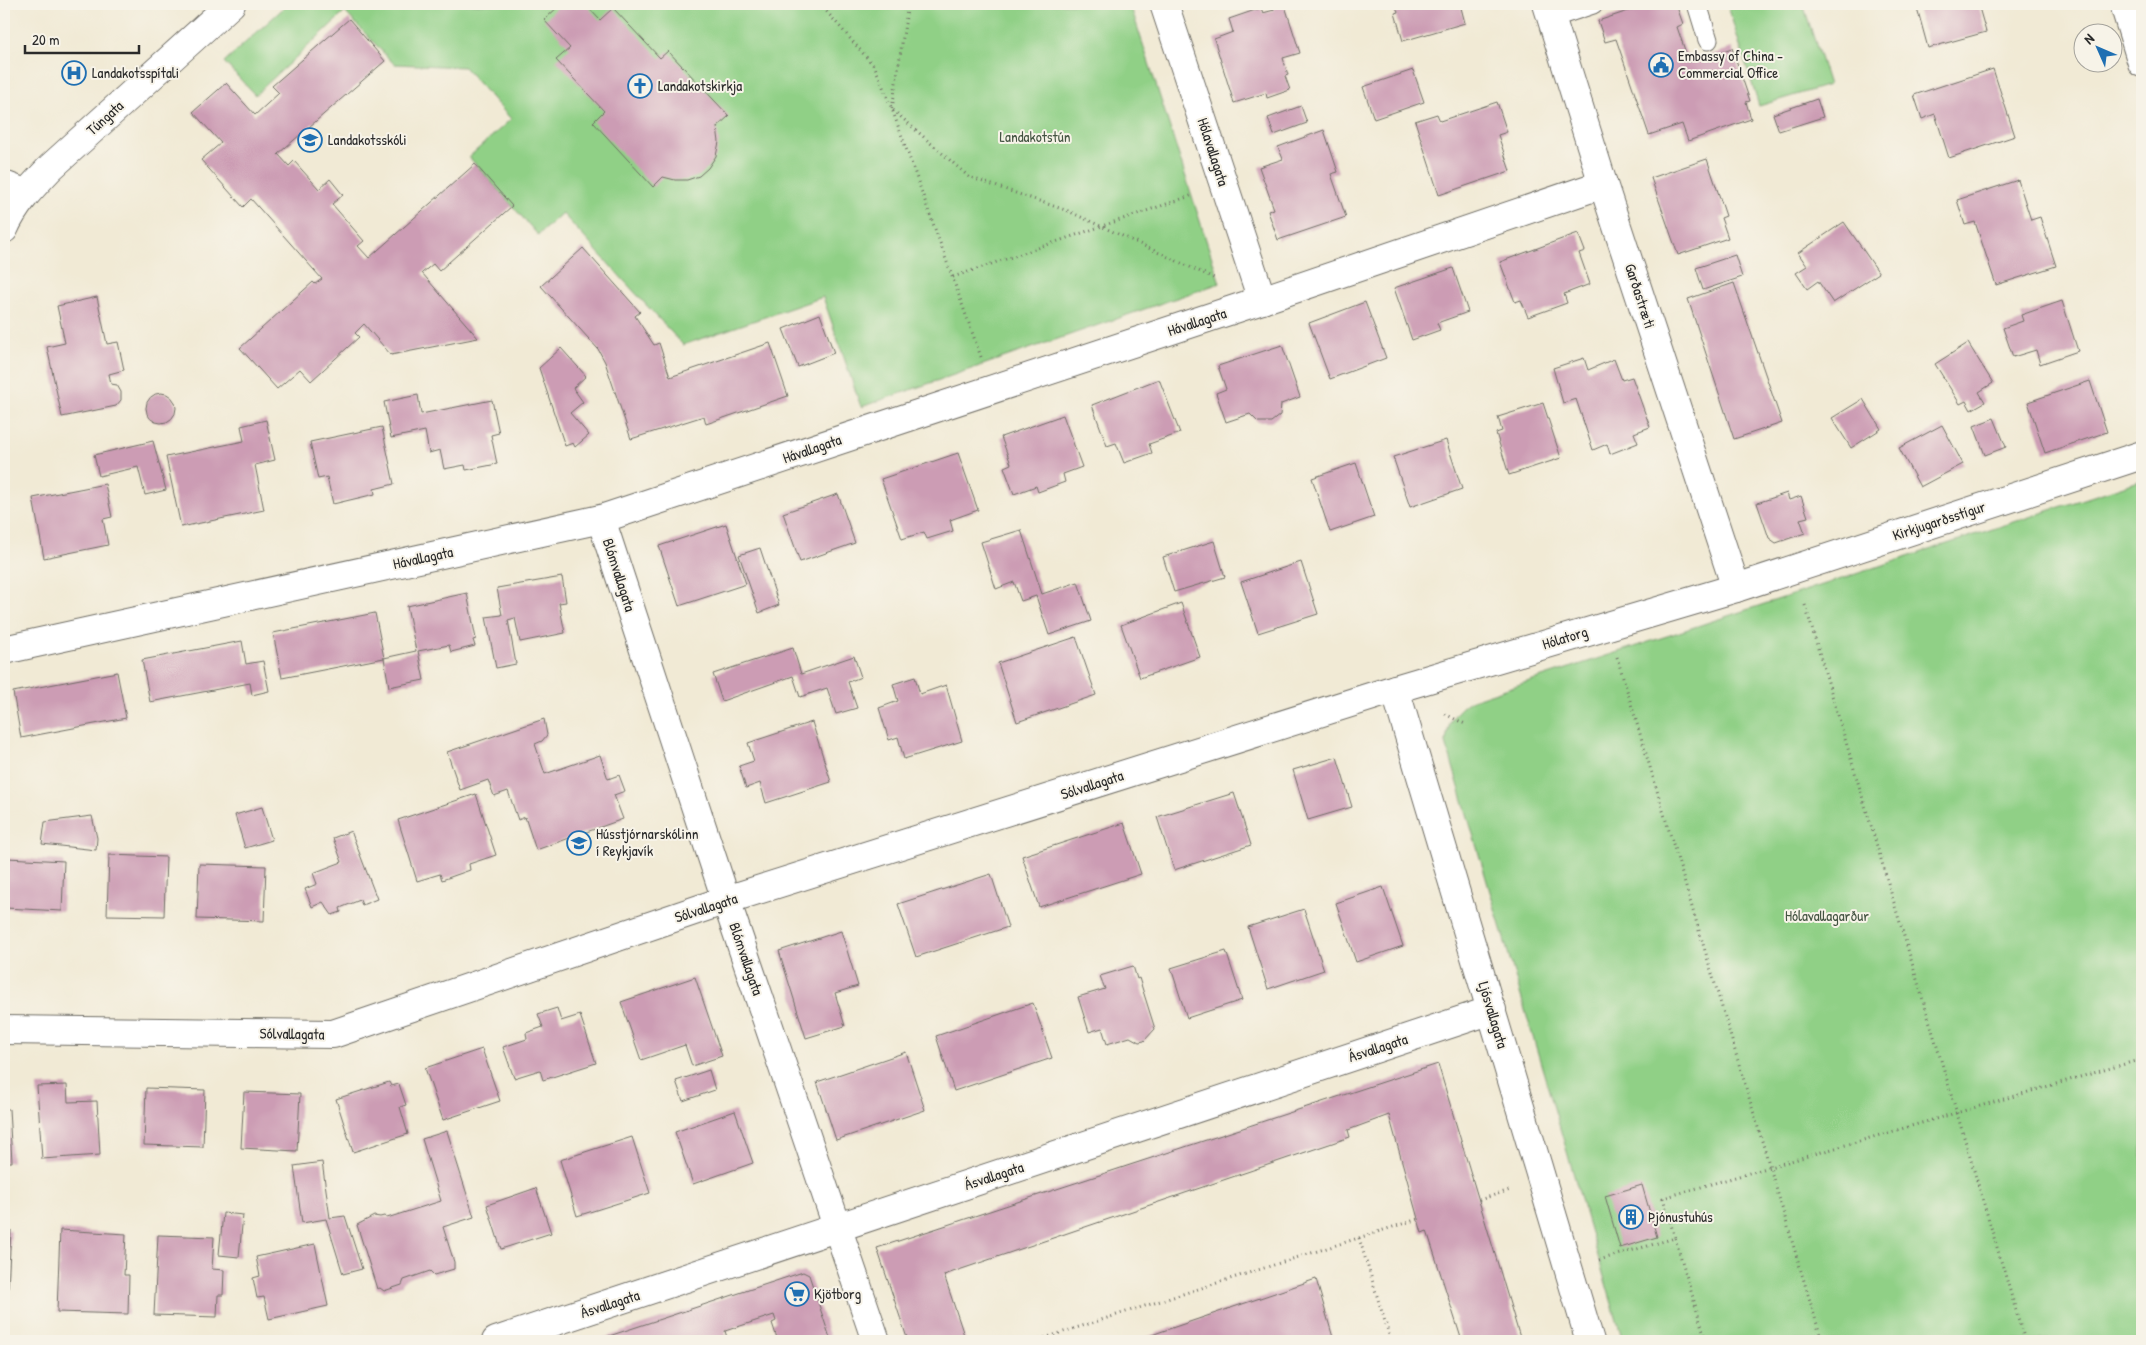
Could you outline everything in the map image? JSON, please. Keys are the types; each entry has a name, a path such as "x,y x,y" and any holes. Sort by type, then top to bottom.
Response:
{"street":[{"name":"Hólavallagata","path":"1164,4 1262,300"},
{"path":"2124,4 2142,63"},
{"name":"Túngata","path":"4,229 11,212 15,189 51,167 227,5"},
{"name":"Garðastræti","path":"1549,11 1736,588"},
{"name":"Hávallagata","path":"4,650 601,519 1262,300 1604,184"},
{"name":"Kirkjugarðsstígur","path":"1736,588 2142,455"},
{"name":"Blómvallagata","path":"601,519 726,900 876,1341"},
{"name":"Hólatorg","path":"1395,689 1736,588"},
{"name":"Sólvallagata","path":"4,1030 333,1034 726,900 1395,689"},
{"name":"Ljósvallagata","path":"1395,689 1590,1341"},
{"name":"Ásvallagata","path":"496,1341 1492,1010"}],"lane":[{"path":"1549,11 1593,4"},
{"path":"1697,4 1708,40"}],"path":[{"path":"820,4 875,67 892,109 983,363"},
{"path":"892,109 908,4"},
{"path":"892,109 969,177 1068,211 1225,283"},
{"path":"953,277 1224,185"},
{"path":"1805,605 2025,1341"},
{"path":"1609,625 1616,654 1822,1341"},
{"path":"1445,714 1465,724"},
{"path":"1706,1341 1663,1198 2142,1059"},
{"path":"1479,1200 1515,1188"},
{"path":"1035,1341 1418,1219"},
{"path":"1359,1238 1391,1341"},
{"path":"1591,1262 1675,1238"}],"green space":[{"name":"Landakotstún","path":"288,4 1130,4 1220,283 861,407 823,297 683,345 562,213 538,235 469,157 511,119 464,67 394,64 345,12 255,95 224,62"},
{"path":"1727,4 1803,4 1829,85 1759,106"},
{"name":"Hólavallagarður","path":"2142,480 2142,1341 1623,1341 1446,743 1450,723 1456,713 1472,700"}],"building":[{"name":"Landakotskirkja","path":"561,4 585,4 600,20 613,8 660,58 668,51 729,116 717,127 719,142 716,156 708,168 699,176 687,180 663,177 653,187 593,122 604,111 556,60 570,48 544,20"},
{"path":"1272,4 1291,4 1285,6 1300,53 1283,58 1288,75 1285,76 1290,90 1267,98 1266,93 1234,103 1214,39 1233,32 1229,19 1261,8 1263,13 1274,10"},
{"path":"1395,4 1460,4 1465,23 1403,41 1395,13 1398,12"},
{"path":"1649,4 1676,4 1683,24 1677,27 1689,62 1732,48 1750,101 1746,102 1751,119 1688,141 1682,124 1649,135 1616,39 1605,42 1598,21"},
{"path":"1916,4 1978,4 1986,32 1928,48"},
{"path":"349,19 385,61 278,154 289,166 294,161 319,189 330,179 343,195 332,204 364,241 358,246 369,258 475,164 512,206 439,271 433,264 422,273 478,338 391,355 364,324 355,333 359,337 311,381 300,369 277,389 240,348 313,282 315,284 322,279 251,199 243,207 201,160 221,143 193,112 226,83 255,115 279,93 272,86"},
{"path":"1993,69 2015,136 1949,158 1935,114 1922,119 1914,95"},
{"path":"1413,70 1424,102 1374,119 1363,87"},
{"path":"1817,99 1823,117 1779,131 1773,114"},
{"path":"1497,102 1507,132 1498,135 1510,171 1439,195 1415,121 1437,114 1440,121"},
{"path":"1301,106 1307,123 1274,135 1268,118"},
{"path":"1324,130 1338,172 1331,174 1346,217 1278,240 1268,211 1274,209 1259,167 1283,159 1278,147"},
{"path":"1707,159 1726,216 1721,218 1728,238 1678,255 1651,178"},
{"path":"2018,180 2031,220 2040,217 2056,266 1996,285 1975,222 1965,225 1957,200"},
{"path":"1844,222 1879,273 1833,303 1818,281 1807,289 1796,273 1807,266 1798,253"},
{"path":"1578,233 1585,251 1579,253 1590,284 1564,294 1567,303 1528,317 1521,300 1515,302 1500,262"},
{"path":"583,248 640,312 635,316 654,345 659,343 670,377 770,343 788,396 706,424 704,416 631,439 605,362 598,349 541,286"},
{"path":"1735,255 1742,277 1703,290 1696,268"},
{"path":"1453,268 1468,312 1437,323 1440,330 1412,340 1394,288"},
{"path":"1734,283 1782,423 1734,439 1688,299"},
{"path":"97,297 107,344 118,342 124,370 109,374 111,384 117,385 121,392 121,400 116,406 62,417 47,347 65,343 57,306"},
{"path":"2062,301 2078,351 2040,364 2036,350 2013,357 2003,328 2023,321 2021,315"},
{"path":"1365,302 1386,358 1330,379 1309,323"},
{"path":"820,314 834,353 798,367 783,329"},
{"path":"1968,343 1993,383 1979,392 1985,402 1971,410 1966,401 1960,404 1935,364"},
{"path":"1282,345 1300,397 1281,404 1280,415 1271,422 1258,422 1250,414 1226,422 1216,393 1226,389 1218,366"},
{"path":"561,348 586,376 573,388 583,402 570,413 589,435 575,447 573,443 565,446 539,368"},
{"path":"1584,358 1588,370 1614,359 1622,380 1632,377 1650,427 1634,433 1638,443 1610,454 1607,444 1593,450 1576,399 1563,403 1553,368"},
{"path":"1159,379 1180,433 1149,444 1152,453 1124,463 1116,443 1107,446 1092,405"},
{"path":"2090,381 2107,432 2045,453 2028,402"},
{"path":"161,393 172,397 176,408 172,419 161,423 150,419 146,408 150,397"},
{"path":"418,395 421,414 492,400 499,433 491,435 497,464 466,470 465,465 444,469 440,450 429,453 425,431 391,438 384,402"},
{"path":"1863,399 1881,429 1851,448 1832,418"},
{"path":"1543,403 1561,458 1509,475 1496,433 1502,431 1498,417"},
{"path":"1063,415 1082,467 1063,474 1065,482 1038,492 1036,486 1014,494 1004,467 1011,464 1001,437"},
{"path":"1994,418 2006,447 1985,455 1974,426"},
{"path":"266,420 275,460 255,465 264,510 181,527 166,457 244,441 241,426"},
{"path":"1942,425 1963,464 1920,487 1899,448"},
{"path":"382,427 394,484 374,489 375,494 333,504 327,477 318,479 310,442"},
{"path":"1446,440 1462,489 1410,507 1393,457"},
{"path":"153,441 166,490 145,495 138,467 99,476 94,455"},
{"path":"958,453 978,510 950,520 953,531 927,539 924,532 902,539 881,479"},
{"path":"1356,463 1374,517 1330,532 1312,478"},
{"path":"105,484 112,517 103,519 108,545 44,558 33,498"},
{"path":"1787,493 1789,500 1801,496 1808,517 1800,519 1805,533 1776,543 1769,538 1757,503"},
{"path":"838,494 855,543 800,562 783,513"},
{"path":"726,524 746,584 679,606 659,546"},
{"path":"1021,530 1042,594 1078,582 1091,621 1049,635 1036,596 1021,601 1014,582 996,589 981,542"},
{"path":"1214,541 1225,577 1174,592 1163,557"},
{"path":"760,548 779,605 759,613 739,555"},
{"path":"1301,562 1318,614 1258,633 1241,582"},
{"path":"562,577 566,602 559,603 565,633 520,642 515,618 508,620 516,664 496,668 486,617 502,615 497,588"},
{"path":"467,593 476,639 473,640 475,646 451,652 449,645 418,651 424,680 389,687 384,658 416,651 407,606"},
{"path":"1181,603 1200,657 1140,678 1121,625"},
{"path":"375,613 384,658 282,678 273,633"},
{"path":"1076,637 1096,695 1017,722 998,663"},
{"path":"242,641 246,664 263,661 269,691 252,695 250,683 150,702 142,660"},
{"path":"793,648 801,674 854,656 861,677 848,682 857,708 836,714 827,688 800,697 793,676 722,701 713,674"},
{"path":"117,672 126,718 21,738 13,692"},
{"path":"915,677 920,694 946,685 962,741 904,759 898,737 889,740 879,708 898,701 893,684"},
{"path":"544,719 547,735 542,741 535,744 545,774 600,755 608,779 619,775 625,791 614,795 623,819 536,850 525,817 518,820 508,791 494,796 488,780 460,790 447,752"},
{"path":"812,722 831,782 766,803 760,783 746,788 739,766 754,761 748,743"},
{"path":"1337,757 1352,807 1308,820 1293,770"},
{"path":"1234,793 1251,845 1174,870 1157,817"},
{"path":"476,794 496,855 469,864 470,870 442,880 440,874 417,881 398,820"},
{"path":"262,807 272,840 245,848 235,815"},
{"path":"92,816 97,838 96,850 42,844 45,822"},
{"path":"1124,823 1141,874 1039,907 1022,856"},
{"path":"351,831 377,899 362,905 360,900 340,908 341,912 332,915 323,902 312,907 305,889 317,884 313,873 342,862 333,838"},
{"path":"109,855 166,857 164,916 107,915"},
{"path":"7,858 64,861 62,911 5,908"},
{"path":"199,864 266,866 264,921 197,919"},
{"path":"991,874 1008,927 916,957 898,904"},
{"path":"1383,887 1403,946 1356,962 1336,903"},
{"path":"1304,909 1324,970 1268,989 1248,927"},
{"path":"841,931 858,986 835,993 845,1026 806,1038 779,951"},
{"path":"1226,951 1242,1000 1187,1018 1171,968"},
{"path":"1133,966 1137,979 1139,978 1155,1029 1144,1041 1139,1042 1130,1037 1107,1044 1102,1028 1089,1032 1078,997 1105,989 1100,976"},
{"path":"695,977 722,1056 692,1066 685,1045 641,1060 621,1002"},
{"path":"1033,1003 1052,1058 954,1091 936,1036"},
{"path":"557,1008 561,1021 580,1015 596,1063 543,1080 540,1070 514,1078 503,1047 527,1039 526,1033 543,1027 538,1014"},
{"path":"482,1049 500,1101 443,1120 425,1068"},
{"path":"906,1052 925,1110 836,1140 817,1082"},
{"path":"1438,1064 1521,1341 1462,1341 1427,1231 1422,1233 1389,1115 1348,1130 1350,1137 944,1275 966,1341 908,1341 877,1248"},
{"path":"709,1070 715,1090 683,1101 676,1081"},
{"path":"389,1082 391,1086 399,1084 406,1105 400,1107 408,1134 353,1152 336,1099"},
{"path":"67,1085 68,1102 97,1101 100,1155 42,1159 37,1086"},
{"path":"146,1088 205,1090 203,1147 144,1145"},
{"path":"244,1092 300,1094 297,1151 241,1148"},
{"path":"4,1109 9,1109 12,1162 4,1162"},
{"path":"735,1111 753,1163 693,1184 675,1132"},
{"path":"447,1131 474,1217 443,1227 454,1262 454,1269 434,1275 430,1271 404,1280 402,1285 384,1291 380,1288 377,1289 357,1225 374,1216 384,1216 387,1218 441,1201 422,1139"},
{"path":"632,1137 650,1193 577,1216 560,1160"},
{"path":"322,1162 330,1218 345,1216 362,1269 343,1274 326,1219 302,1223 294,1166"},
{"name":"Þjónustuhús","path":"1642,1185 1657,1237 1620,1248 1605,1196"},
{"path":"536,1188 551,1233 501,1249 487,1205"},
{"path":"223,1213 243,1215 239,1257 219,1255"},
{"path":"4,1230 11,1230 7,1309 4,1309"},
{"path":"60,1230 126,1234 124,1275 129,1275 128,1314 57,1312"},
{"path":"158,1235 214,1237 212,1269 224,1270 223,1295 218,1295 217,1317 154,1315"},
{"path":"315,1244 328,1306 269,1319 264,1297 257,1298 253,1278 260,1276 256,1257"},
{"path":"803,1272 809,1275 831,1341 778,1341 772,1323 776,1321 774,1315 725,1331 728,1341 594,1341"},
{"path":"1316,1279 1334,1341 1136,1341 1160,1332"}],"place":[{"name":"Embassy of China - Commercial Office","path":"1661,65"},
{"name":"Landakotsspítali","path":"74,73"},
{"name":"Landakotskirkja","path":"640,86"},
{"name":"Landakotsskóli","path":"310,140"},
{"name":"Hússtjórnarskólinn í Reykjavík","path":"579,843"},
{"name":"Þjónustuhús","path":"1631,1217"},
{"name":"Kjötborg","path":"797,1294"}]}
